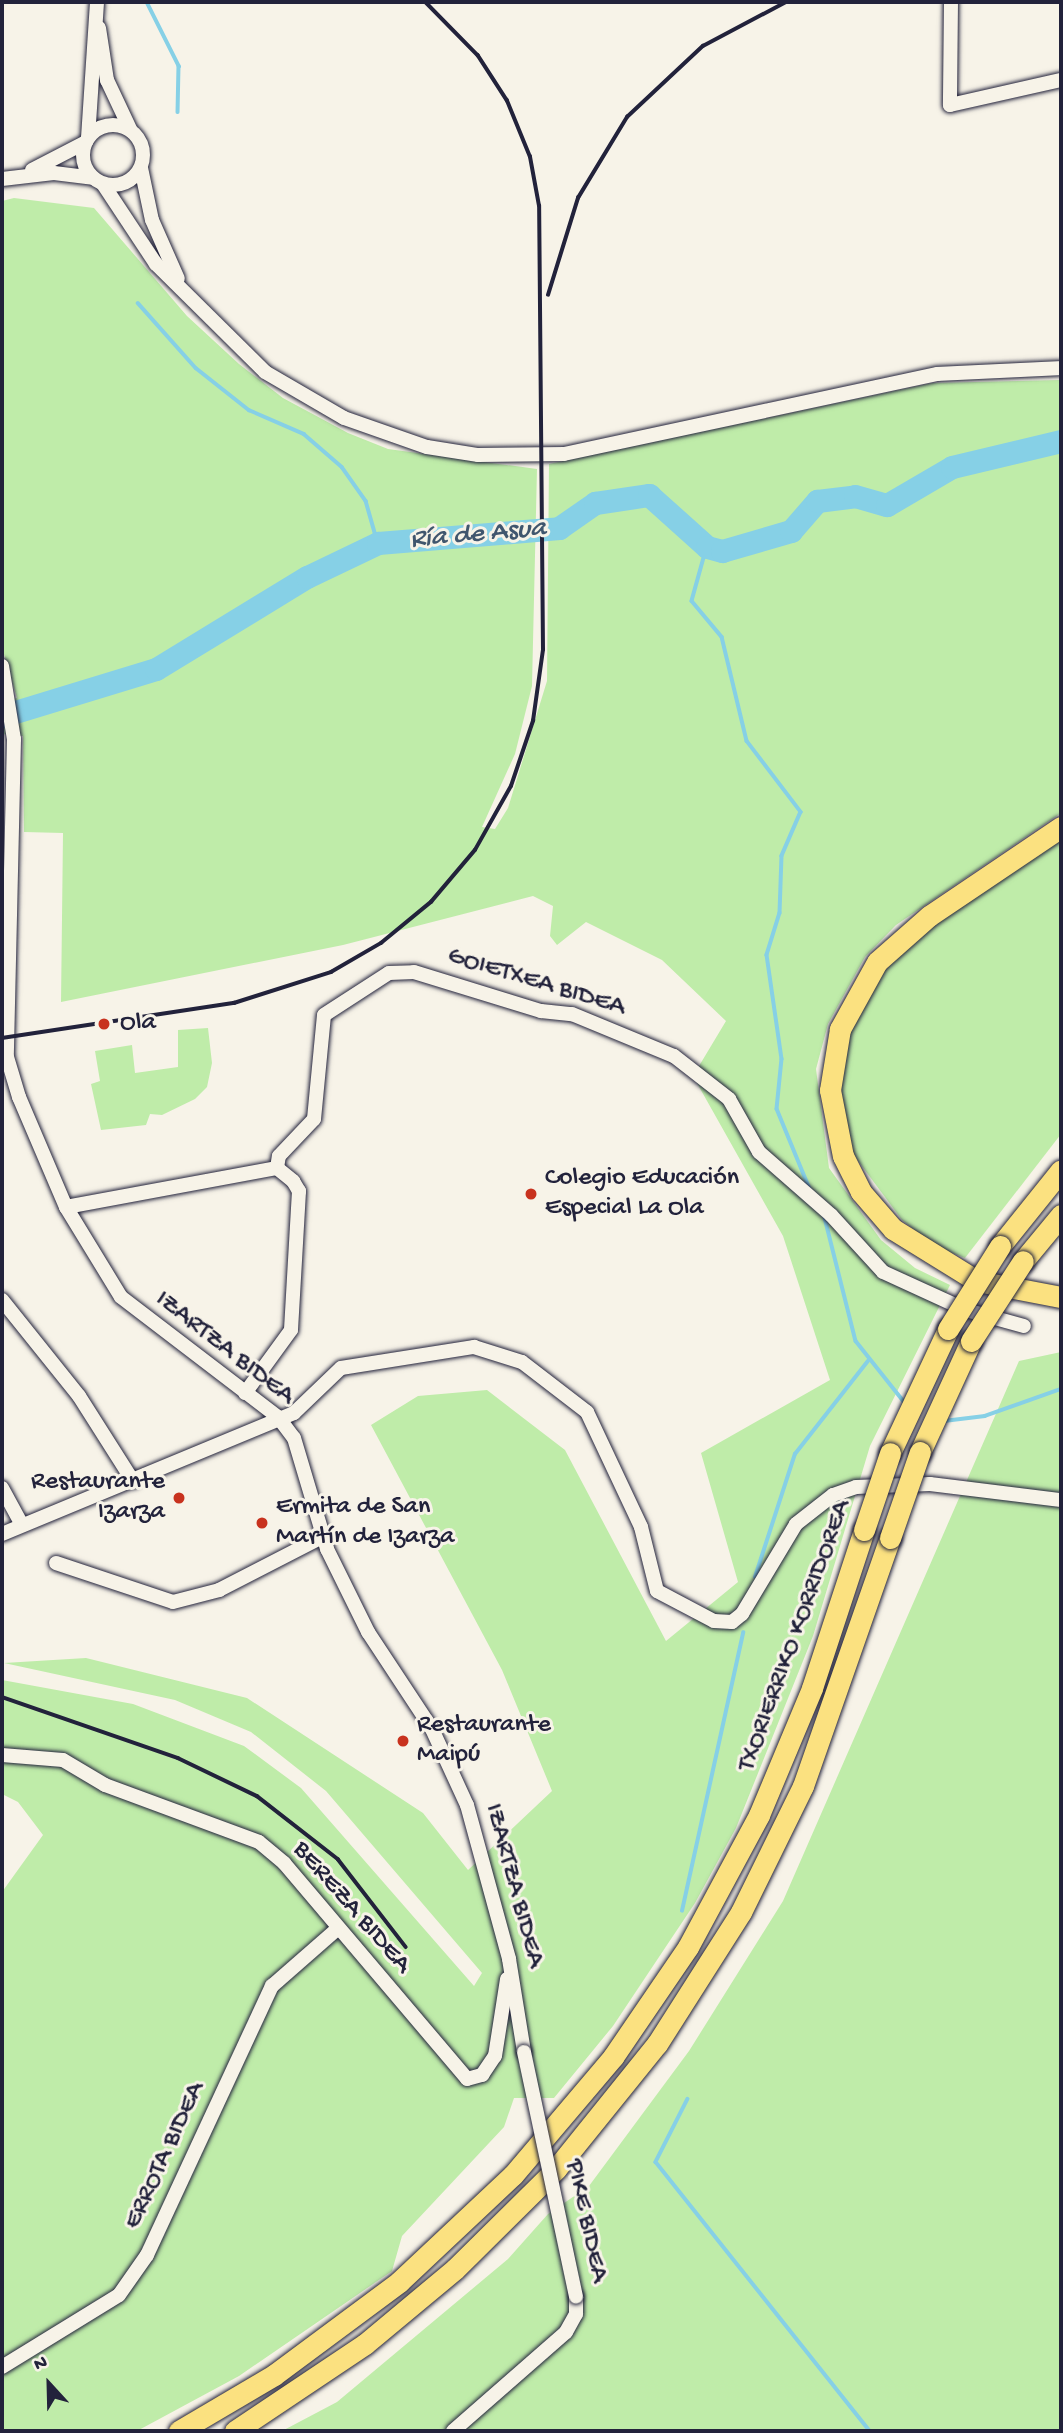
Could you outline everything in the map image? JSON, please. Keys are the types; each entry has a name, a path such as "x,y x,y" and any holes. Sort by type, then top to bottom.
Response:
{"highway":[{"path":"1061,827 929,916 877,962 840,1029 830,1090 843,1156 861,1192 893,1229 977,1282 1061,1297"},
{"name":"TXORIERRIKO KORRIDOREA","path":"179,2431 282,2369 399,2282 520,2167 613,2057 688,1947 764,1805 812,1688 864,1530 917,1388 1000,1246 1061,1170"},
{"name":"TXORIERRIKO KORRIDOREA","path":"235,2431 365,2344 463,2262 556,2169 657,2044 741,1912 803,1786 948,1382 1023,1261 1061,1215"}],"street":[{"path":"951,2 950,105 1061,80"},
{"path":"97,4 107,80 131,131 142,144 141,168 152,220 185,293"},
{"path":"97,4 87,140 83,161 156,264 223,336 307,400 383,435 478,455 613,447 938,374 1058,368"},
{"path":"17,176 87,140 103,126 131,131"},
{"path":"2,179 17,176 130,181 141,168"},
{"name":"IZARTZA BIDEA","path":"2,666 14,736 8,780 7,1057 66,1207 129,1306 278,1417 304,1461 324,1536 368,1632 458,1782 509,1959 524,2052"},
{"name":"GOIETXEA BIDEA","path":"277,1168 279,1156 314,1119 324,1014 389,973 414,972 541,1011 572,1014 674,1056 729,1100 759,1152 831,1215 883,1272 937,1298 1024,1326"},
{"path":"66,1207 277,1168 299,1191 291,1330 245,1393"},
{"path":"2,1300 79,1396 133,1481"},
{"path":"2,1534 133,1481 278,1417 294,1413 341,1368 474,1347 509,1356 565,1394 596,1425 640,1527 657,1591 725,1624 764,1586 796,1524 833,1495 856,1487 930,1484 1061,1500"},
{"path":"2,1488 22,1525"},
{"path":"56,1563 173,1602 219,1590 324,1536"},
{"name":"BEREZA BIDEA","path":"2,1755 64,1760 106,1785 259,1842 467,2079 482,2075 495,2056 509,1959"},
{"name":"ERROTA BIDEA","path":"2,2367 119,2295 147,2255 272,1986 337,1929"},
{"name":"PIKE BIDEA","path":"453,2431 566,2332 576,2297 524,2052"}],"green space":[{"path":"14,198 94,208 187,316 239,364 283,398 348,433 388,449 537,469 532,686 515,754 482,827 495,829 508,808 547,681 549,464 932,383 1061,380 1061,813 896,925 865,957 828,1024 816,1069 829,1168 881,1240 915,1268 950,1285 870,1446 813,1636 736,1828 695,1903 613,2026 554,2098 514,2098 504,2127 402,2236 392,2271 239,2376 137,2431 2,2431 2,1892 43,1835 18,1802 2,1794 2,1680 133,1704 244,1746 301,1788 474,1986 482,1973 326,1791 251,1732 175,1700 4,1663 86,1658 247,1698 423,1813 468,1870 552,1791 502,1670 371,1425 418,1396 487,1390 565,1450 666,1641 738,1582 701,1453 830,1380 783,1236 693,1076 726,1021 662,960 586,922 557,945 550,936 553,906 533,896 343,945 61,1002 63,833 24,832 23,736 2,734 2,701 17,698 2,648 2,201"},
{"path":"1061,837 1061,1134 965,1258 935,1246 902,1220 850,1150 840,1081 850,1021 886,966 930,927"},
{"path":"208,1028 212,1063 207,1087 195,1099 162,1115 150,1114 146,1125 101,1130 91,1084 100,1081 95,1051 132,1045 135,1073 178,1067 178,1030"},
{"path":"1061,1352 1061,2431 282,2431 337,2402 508,2259 548,2214 589,2186 689,2051 783,1901 1019,1361"}],"waterway":[{"path":"147,2 179,66 178,112"},
{"path":"138,303 196,368 249,410 304,434 342,467 366,501 378,543"},
{"name":"Ría de Asua","path":"2,716 156,669 307,577 378,543 559,528 595,503 649,495 707,547 722,551 791,531 817,501 855,496 887,505 952,467 1061,441"},
{"path":"707,547 692,601 722,637 747,741 801,812 782,856 780,913 767,955 782,1059 777,1109 810,1189"},
{"path":"824,1214 856,1341 906,1404"},
{"path":"755,1577 795,1454 868,1361"},
{"path":"944,1421 985,1416 1061,1389"},
{"path":"682,1911 743,1633"},
{"path":"688,2099 656,2162 870,2431"}],"railway":[{"path":"2,1038 234,1003 331,972 381,943 431,902 475,850 511,786 533,721 543,650 539,206 530,157 507,101 478,56 425,2"},
{"path":"548,295 578,198 627,117 703,46 786,2"},
{"path":"2,1697 178,1758 257,1796 338,1859 406,1947"}],"place":[{"name":"Ola","path":"104,1024"},
{"name":"Colegio Educación Especial La Ola","path":"531,1194"},
{"name":"Restaurante Izarza","path":"179,1498"},
{"name":"Ermita de San Martín de Izarza","path":"262,1523"},
{"name":"Restaurante Maipú","path":"403,1741"}]}
